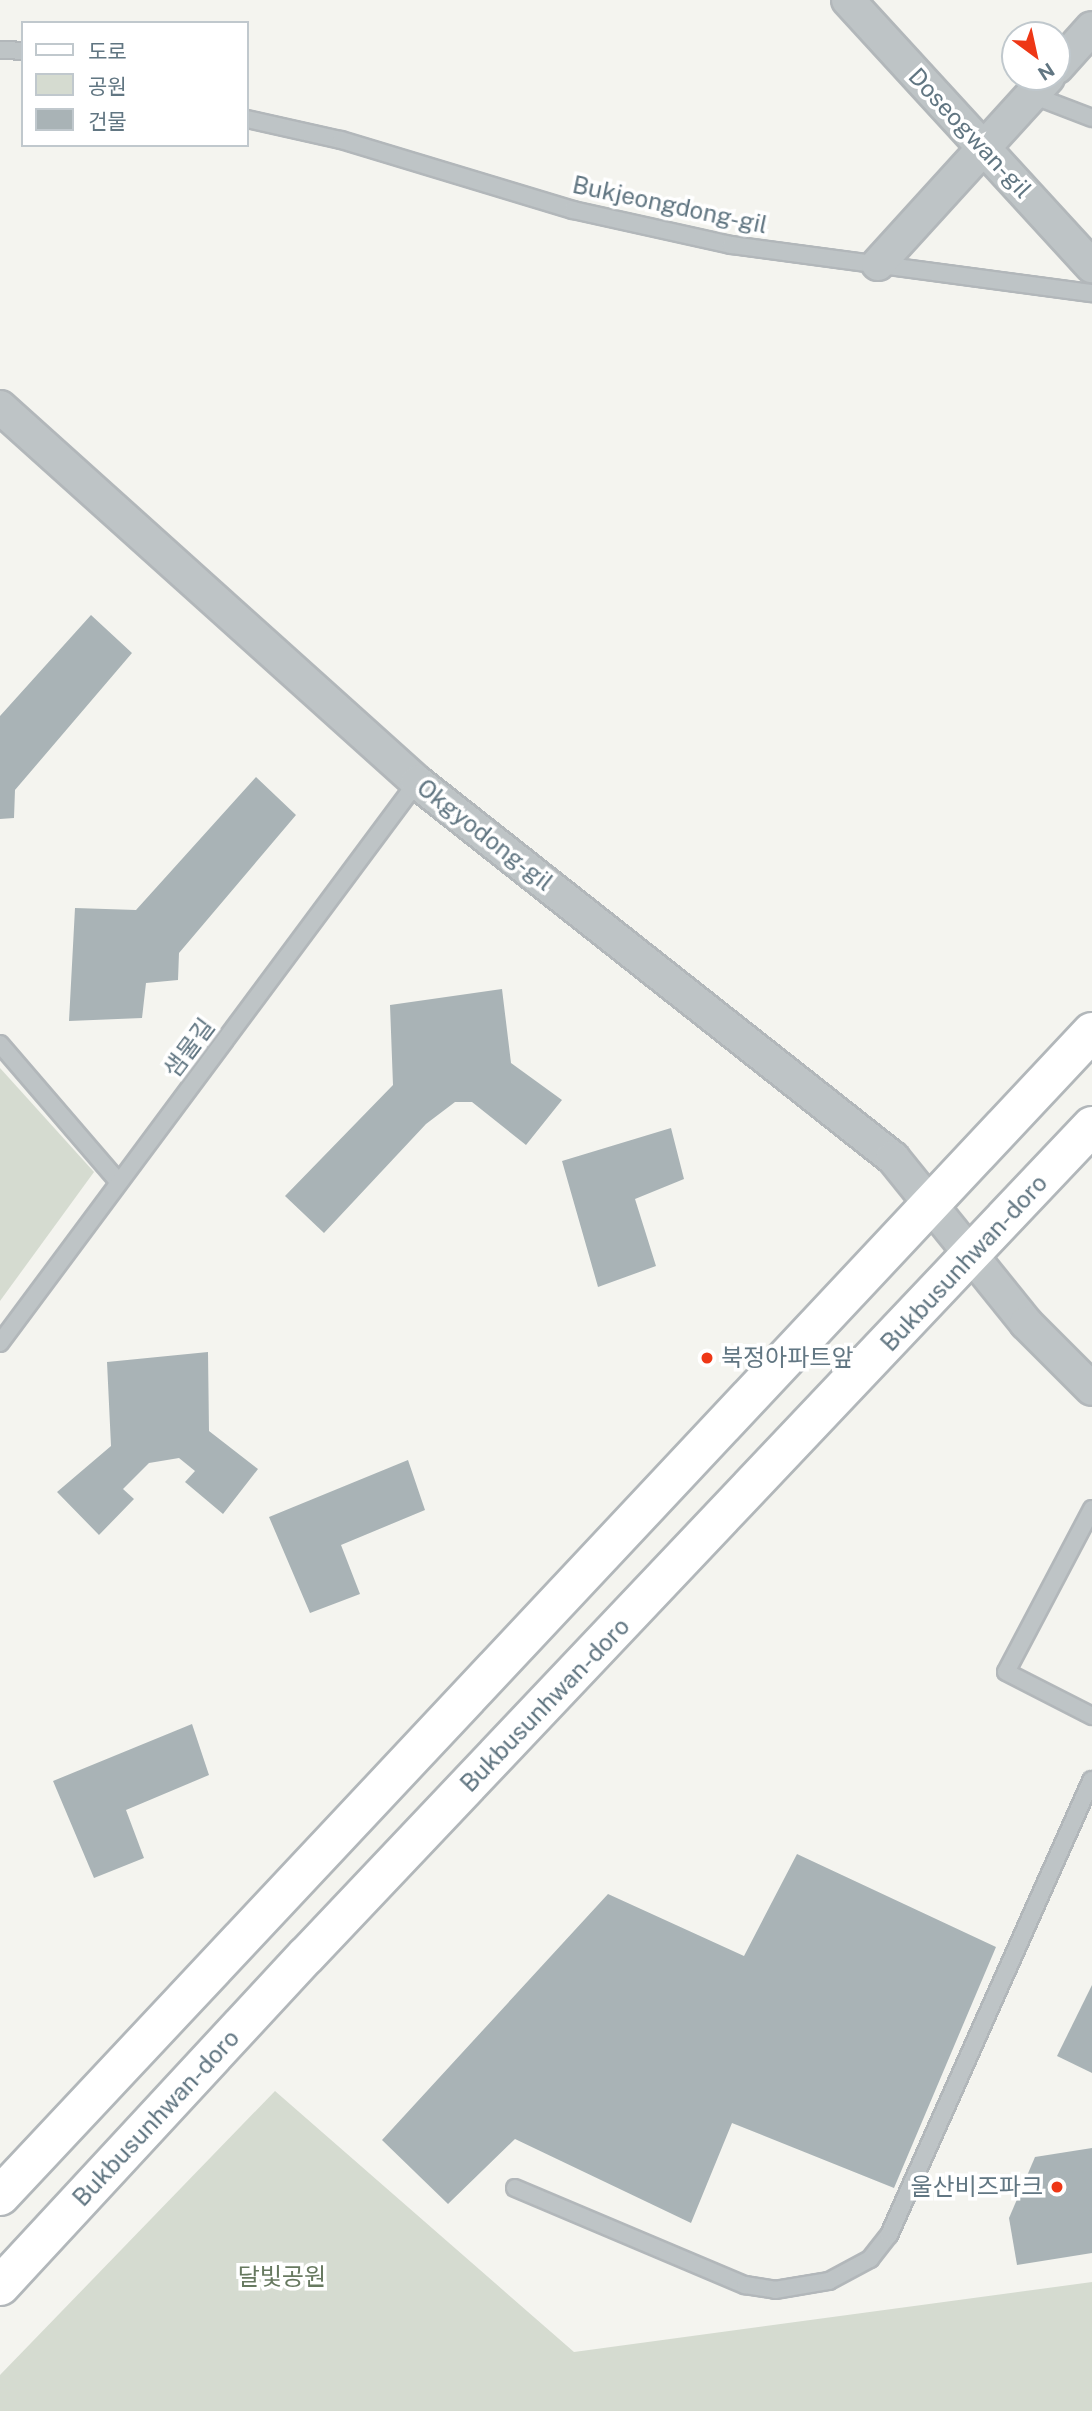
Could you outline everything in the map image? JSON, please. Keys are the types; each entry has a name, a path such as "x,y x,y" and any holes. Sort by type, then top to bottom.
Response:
{"main road":[{"path":"0,2196 933,1202 1068,1062 1092,1032"},
{"name":"Bukbusunhwan-doro","path":"0,2286 306,1956 972,1256 1092,1126"}],"street":[{"name":"Doseogwan-gil","path":"848,0 1092,266"},
{"path":"1071,51 1092,28"},
{"path":"878,264 1036,91"},
{"name":"Okgyodong-gil","path":"0,407 417,782 893,1158 933,1202 1026,1323 1092,1389"}],"lane":[{"path":"0,50 21,51"},
{"path":"1048,91 1092,118"},
{"name":"Bukjeongdong-gil","path":"248,119 341,140 573,210 730,245 1092,293"},
{"name":"샘물길","path":"0,1343 417,782"},
{"path":"0,1044 118,1181"},
{"path":"1092,1509 1006,1672 1092,1716"},
{"path":"514,2188 745,2285 775,2290 830,2281 870,2259 889,2235 1092,1780"}],"green space":[{"path":"0,1068 94,1172 0,1301"},
{"name":"달빛공원","path":"275,2091 574,2352 1092,2282 1092,2411 0,2411 0,2375"}],"building":[{"path":"91,615 132,653 15,790 14,818 0,819 0,716"},
{"path":"256,777 296,815 179,953 178,980 146,983 142,1018 69,1021 75,908 136,910"},
{"path":"502,989 511,1063 562,1100 526,1145 472,1102 455,1102 426,1124 324,1233 285,1196 393,1085 390,1005"},
{"path":"671,1128 684,1179 635,1199 656,1266 598,1287 562,1161"},
{"path":"208,1352 209,1431 258,1469 223,1514 185,1482 195,1471 179,1458 149,1463 123,1489 134,1499 99,1535 57,1492 111,1446 107,1362"},
{"path":"408,1460 425,1510 341,1545 360,1594 310,1613 269,1517"},
{"path":"192,1724 209,1775 126,1810 144,1858 94,1878 53,1781"},
{"path":"797,1854 996,1947 894,2188 732,2123 691,2223 515,2139 448,2204 382,2140 608,1894 744,1956"},
{"path":"1092,1985 1092,2073 1057,2056"},
{"name":"울산비즈파크","path":"1092,2148 1092,2253 1017,2265 1009,2218 1035,2157"}],"place":[{"name":"북정아파트앞","path":"707,1358"},
{"name":"울산비즈파크","path":"1057,2187"}]}
